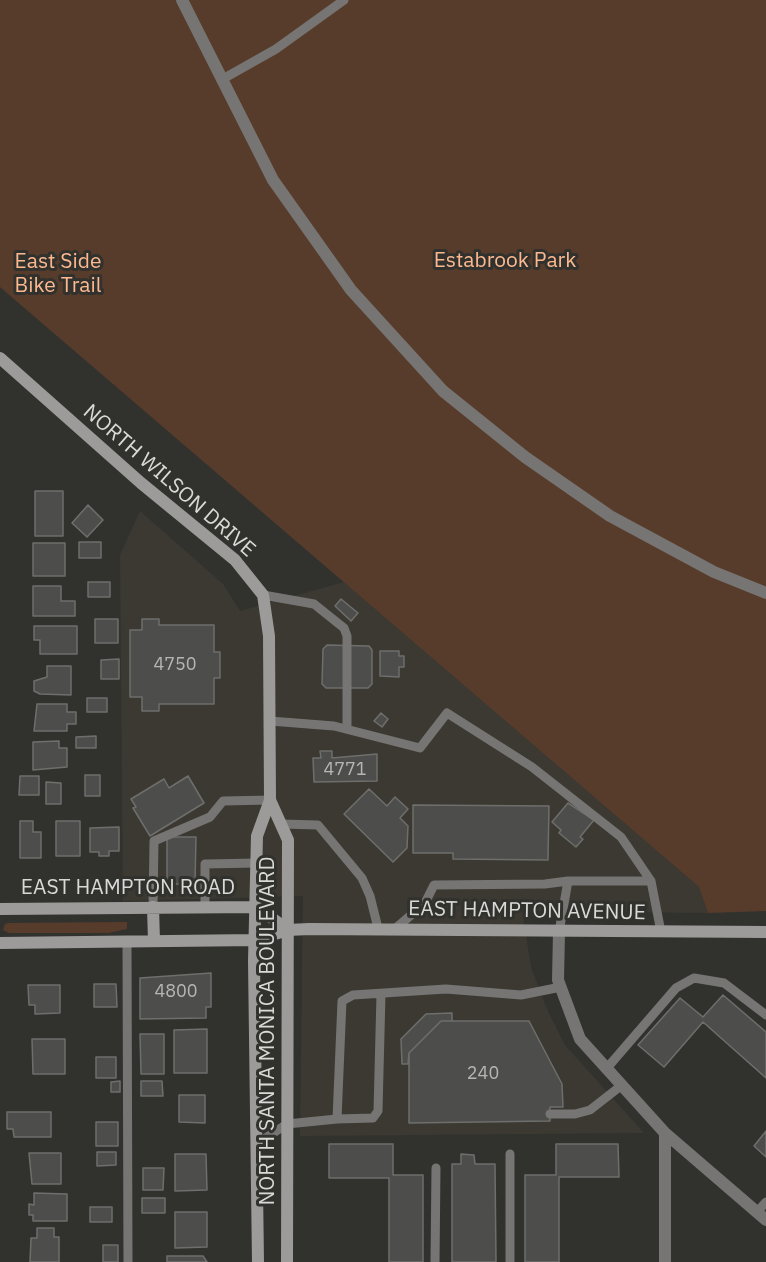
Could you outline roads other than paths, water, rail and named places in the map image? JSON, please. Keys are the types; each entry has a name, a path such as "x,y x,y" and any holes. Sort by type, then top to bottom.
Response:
{"street":[{"path":"182,0 220,80 273,180 351,290 443,391 525,457 610,516 714,572 766,593"},
{"name":"NORTH WILSON DRIVE","path":"0,358 141,483 235,560 263,595"},
{"path":"263,595 269,636 270,800"},
{"name":"NORTH SANTA MONICA BOULEVARD","path":"270,800 288,840 288,1262"},
{"name":"NORTH SANTA MONICA BOULEVARD","path":"258,1262 255,940 257,836 270,800"},
{"path":"153,907 154,941"},
{"path":"256,907 288,930"},
{"name":"EAST HAMPTON ROAD","path":"0,909 256,907"},
{"name":"EAST HAMPTON AVENUE","path":"255,940 288,930 378,928 559,932 766,932"},
{"path":"559,932 558,980 580,1039 665,1133 761,1216"},
{"path":"0,943 255,940"},
{"path":"665,1133 665,1262"}],"lane":[{"path":"220,80 276,48 344,0"},
{"path":"263,595 314,604 344,628 347,636 347,729"},
{"path":"270,721 347,729 420,748 447,713 532,767 621,837 651,881 661,932"},
{"path":"153,907 153,841 210,817 223,801 270,800"},
{"path":"281,824 318,825 362,878 370,896 378,928"},
{"path":"205,907 205,864 257,863"},
{"path":"559,932 568,881"},
{"path":"396,928 425,903 434,885 651,881"},
{"path":"127,942 128,1262"},
{"path":"607,1068 676,988 694,978 724,983 766,1015"},
{"path":"337,1119 342,1001 353,995 446,989 521,995 561,987"},
{"path":"258,1143 287,1124 374,1118 378,1111 381,994"},
{"path":"550,1114 574,1114 590,1110 622,1085"},
{"path":"510,1154 510,1262"},
{"path":"435,1262 436,1168"},
{"path":"761,1216 766,1202"}],"park label":[{"name":"Estabrook Park","path":"505,261"},
{"name":"East Side Bike Trail","path":"58,274"}]}
